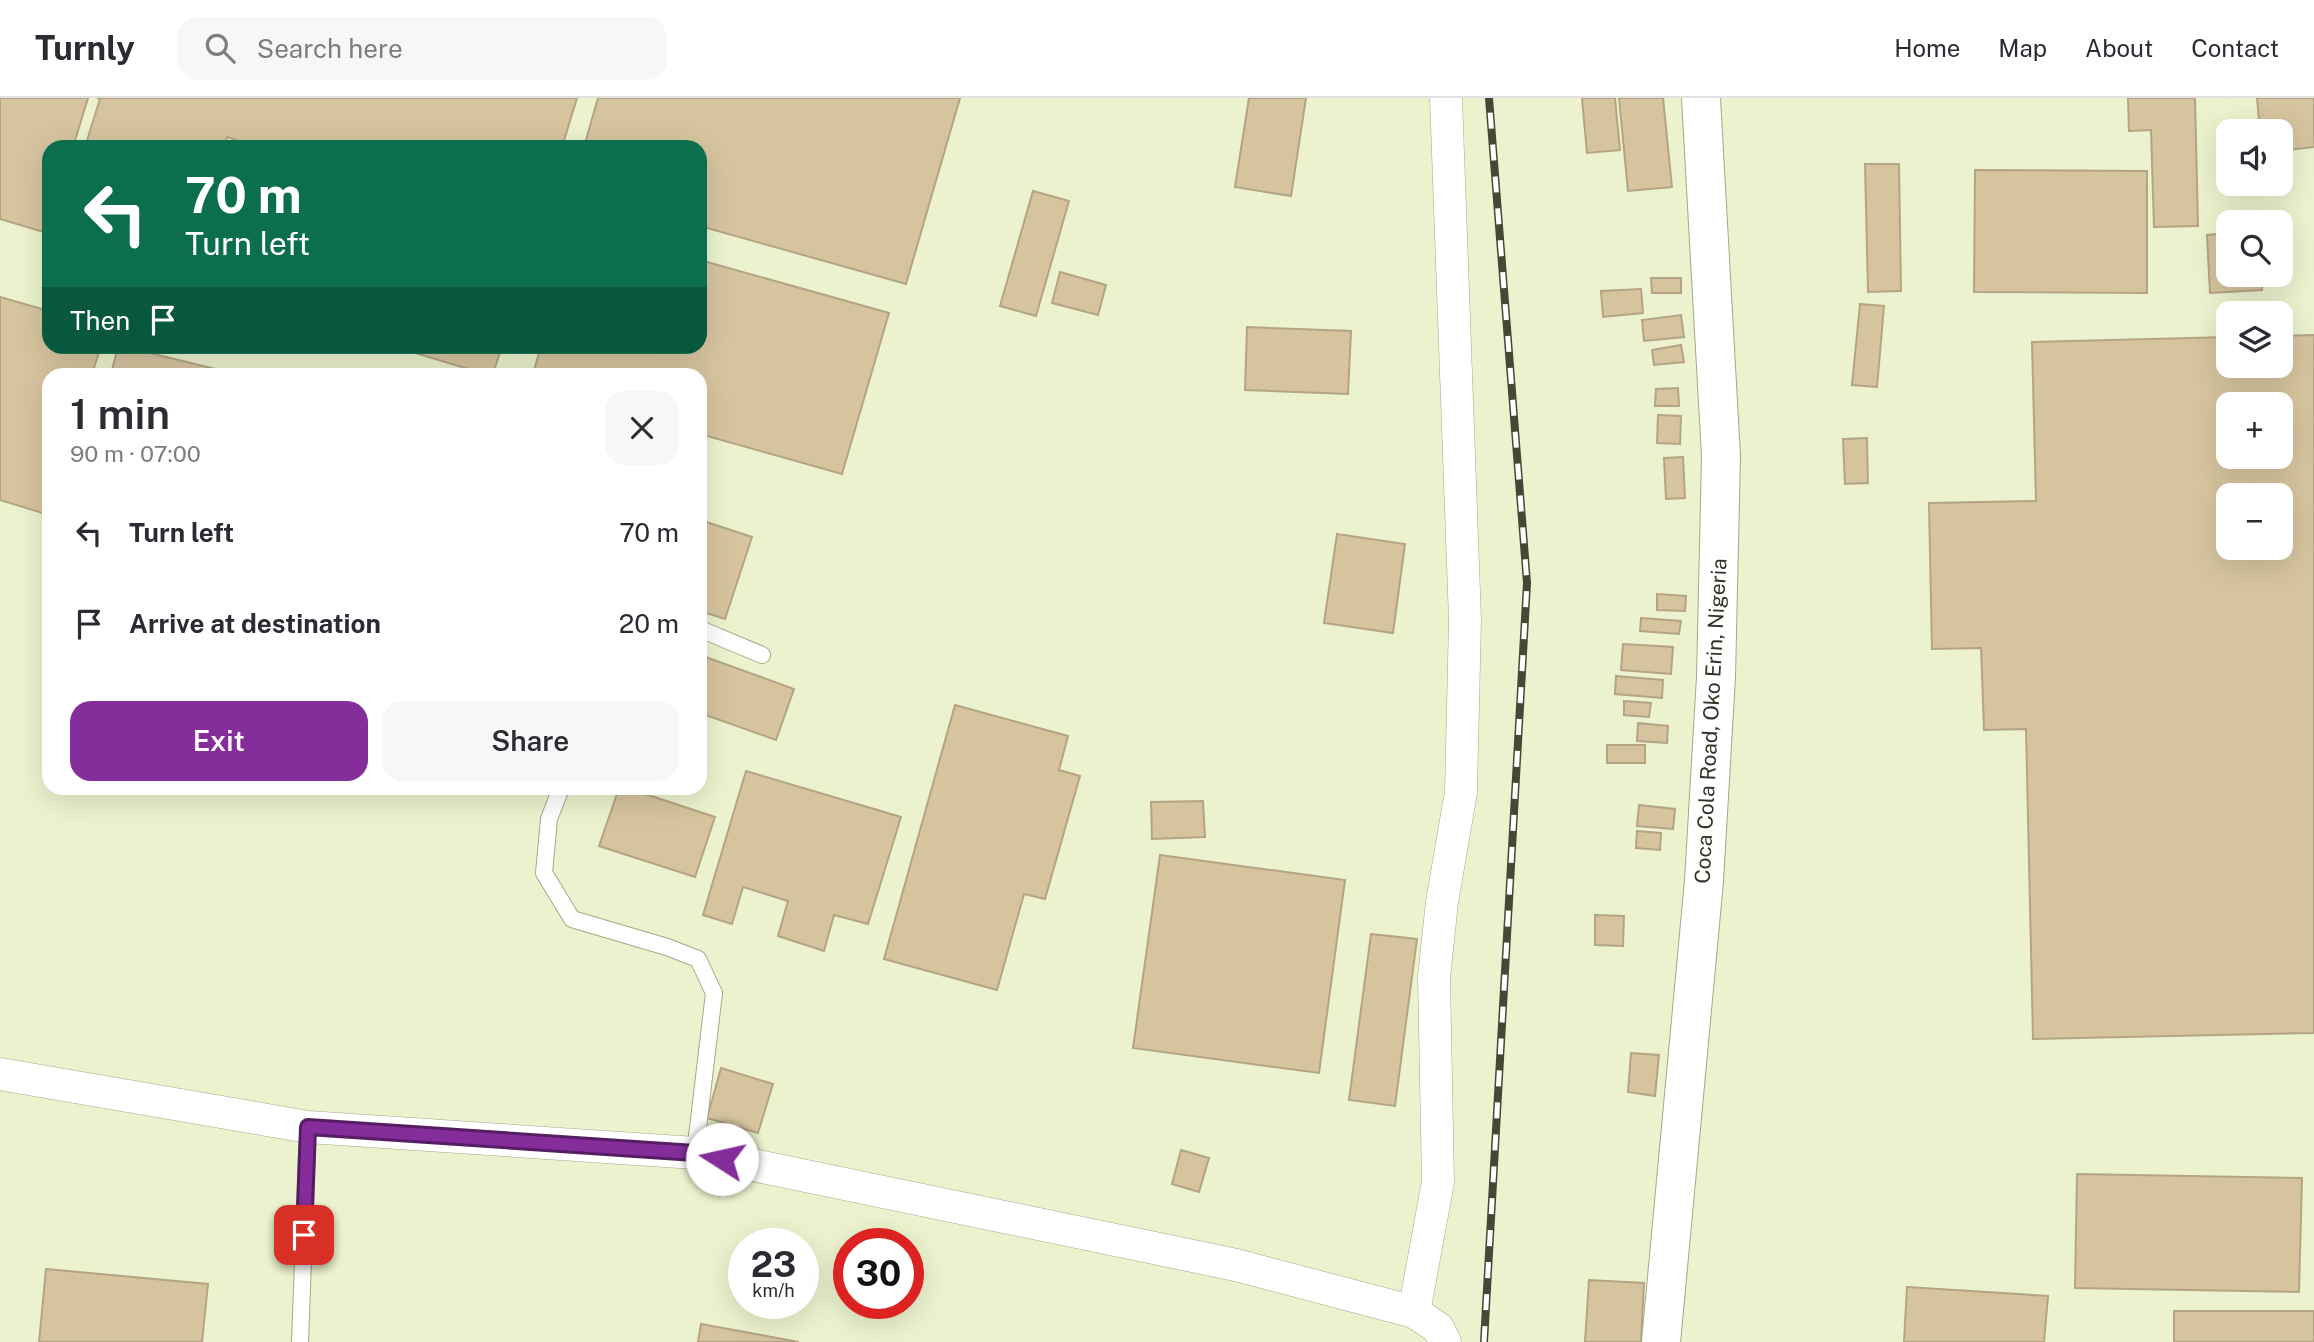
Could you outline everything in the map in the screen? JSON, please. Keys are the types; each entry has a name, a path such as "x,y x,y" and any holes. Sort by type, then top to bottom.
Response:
{"street":[{"path":"1414,1312 1438,1182 1434,977 1441,902 1461,792 1465,620 1446,98"},
{"name":"Coca Cola Road, Oko Erin, Nigeria","path":"1661,1342 1704,881 1716,677 1721,456 1701,98"},
{"path":"0,1074 308,1127 695,1153 1237,1265 1414,1312 1438,1328 1445,1342"}],"lane":[{"path":"707,632 762,655"},
{"path":"558,795 549,819 544,873 572,919 698,959 714,993 695,1153"},
{"path":"300,1342 308,1127"}],"building":[{"path":"0,98 88,98 75,140 42,140 42,232 0,219"},
{"path":"97,98 577,98 564,140 236,140 227,137 226,140 87,140 100,99"},
{"path":"598,98 960,98 906,284 707,228 707,140 586,140"},
{"path":"1249,98 1306,98 1291,196 1235,187"},
{"path":"1582,98 1615,98 1620,150 1587,153"},
{"path":"1619,98 1663,98 1672,187 1628,191"},
{"path":"2128,98 2195,98 2198,226 2154,227 2151,130 2129,131"},
{"path":"2257,98 2314,98 2314,147 2293,149 2293,119 2259,119"},
{"path":"1865,164 1899,164 1901,291 1868,292"},
{"path":"1975,170 2147,171 2147,293 1974,292"},
{"path":"1033,191 1069,201 1036,316 1000,306"},
{"path":"2216,234 2216,287 2262,287 2262,290 2210,293 2207,235"},
{"path":"707,262 889,313 842,474 707,436 707,368 535,368 539,354 707,354"},
{"path":"1060,272 1106,285 1098,315 1052,303"},
{"path":"1651,278 1681,278 1681,293 1652,293"},
{"path":"1641,289 1643,313 1603,317 1601,291"},
{"path":"0,297 42,309 42,354 98,354 94,368 42,368 42,513 0,500"},
{"path":"1860,304 1884,306 1877,387 1852,385"},
{"path":"1681,315 1684,337 1644,341 1642,320"},
{"path":"1247,327 1351,331 1348,394 1245,390"},
{"path":"2314,335 2314,1033 2033,1039 2026,729 1984,730 1981,648 1932,649 1929,503 2036,501 2032,342 2216,337 2216,378 2293,378 2293,336"},
{"path":"1681,345 1684,362 1654,365 1652,350"},
{"path":"116,354 154,354 211,368 112,368"},
{"path":"419,354 499,354 495,368 465,368"},
{"path":"1678,388 1679,406 1655,406 1656,389"},
{"path":"1658,415 1681,416 1680,444 1657,443"},
{"path":"1867,438 1868,483 1845,484 1843,439"},
{"path":"1683,457 1685,498 1666,499 1664,458"},
{"path":"707,522 752,537 725,619 707,613"},
{"path":"1337,534 1405,544 1393,633 1324,623"},
{"path":"1657,594 1686,596 1685,611 1657,610"},
{"path":"1641,618 1681,621 1679,634 1640,631"},
{"path":"1623,644 1673,647 1671,674 1621,670"},
{"path":"707,658 794,689 776,740 707,715"},
{"path":"1616,676 1663,680 1662,698 1615,694"},
{"path":"1624,701 1651,703 1649,717 1624,715"},
{"path":"955,705 1068,736 1059,770 1080,776 1045,899 1024,894 997,990 884,959"},
{"path":"1638,723 1668,726 1667,743 1637,741"},
{"path":"1607,745 1645,745 1645,763 1607,763"},
{"path":"746,771 901,817 868,924 834,915 824,951 778,936 788,901 743,887 732,924 703,915"},
{"path":"617,795 648,795 715,817 695,877 599,846"},
{"path":"1203,801 1205,837 1152,839 1151,802"},
{"path":"1639,805 1675,809 1673,829 1637,826"},
{"path":"1637,831 1661,833 1660,850 1636,848"},
{"path":"1160,855 1345,880 1319,1073 1133,1048"},
{"path":"1595,915 1624,916 1623,946 1595,945"},
{"path":"1371,934 1417,939 1395,1106 1349,1100"},
{"path":"1631,1053 1659,1055 1655,1096 1628,1092"},
{"path":"721,1068 773,1084 758,1133 707,1118"},
{"path":"1181,1150 1209,1158 1199,1192 1172,1184"},
{"path":"2077,1174 2302,1178 2299,1292 2075,1288"},
{"path":"46,1269 208,1284 202,1342 39,1342"},
{"path":"1589,1280 1644,1283 1641,1342 1585,1342"},
{"path":"1907,1287 2048,1296 2044,1342 1904,1342"},
{"path":"2174,1311 2314,1311 2314,1342 2174,1342"},
{"path":"701,1324 799,1342 698,1342"}],"railway":[{"path":"1484,1342 1527,583 1489,98"}],"route":[{"path":"304,1235 308,1127 695,1153 722,1159"}]}
